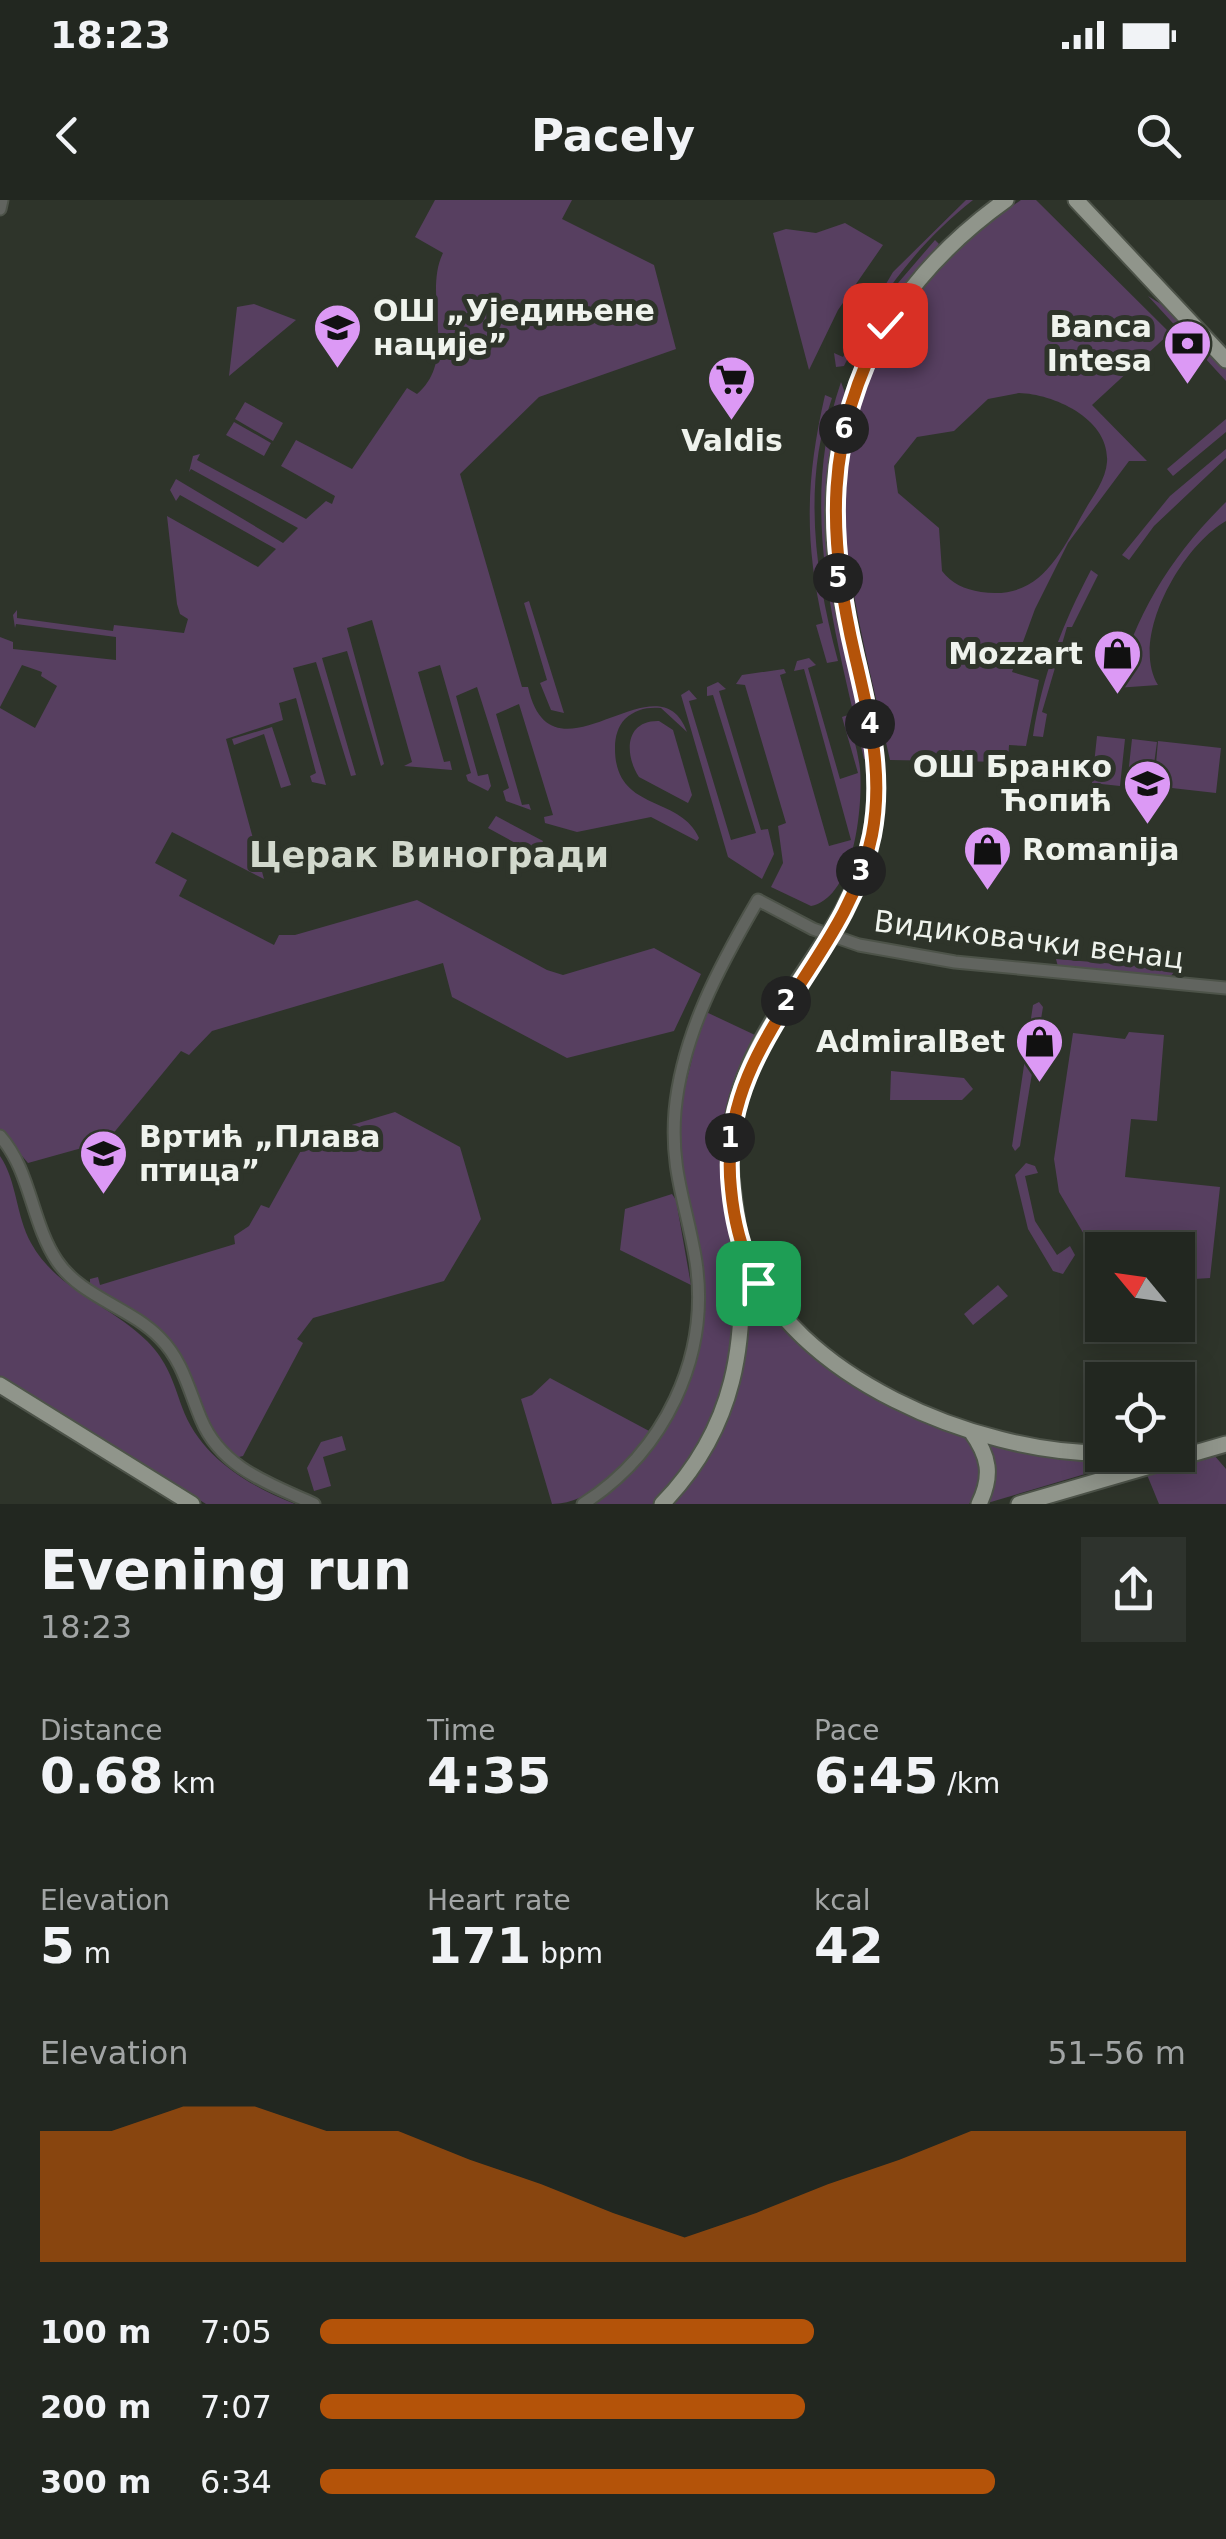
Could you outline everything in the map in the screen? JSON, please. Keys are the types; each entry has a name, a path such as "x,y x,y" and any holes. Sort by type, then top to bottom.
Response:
{"main road":[{"path":"662,1504 708,1445 733,1390 742,1339 739,1236 729,1170 739,1093 760,1044 828,935 865,859 878,785 871,725 834,552 836,474 850,403 862,366 902,298 962,233 1006,200"},
{"path":"1076,200 1226,360"},
{"path":"739,1236 753,1274 772,1301 841,1368 896,1403 970,1431 1049,1449 1085,1452"},
{"path":"0,1386 192,1504"},
{"path":"970,1431 984,1450 989,1468 979,1504"},
{"path":"1195,1449 1226,1444"},
{"path":"1019,1504 1120,1472"}],"street":[{"path":"0,209 2,200"},
{"name":"Видиковачки венац","path":"583,1504 608,1487 651,1442 672,1407 688,1368 698,1314 697,1282 676,1187 678,1082 696,1018 758,900 828,935 955,962 1226,988"},
{"path":"0,1136 17,1162 36,1219 63,1269 143,1324 170,1348 203,1424 228,1458 240,1469 314,1504"}],"shaded area":[{"path":"435,200 572,200 562,219 654,265 676,349 539,397 460,474 522,687 528,687 541,716 559,728 581,727 630,711 660,708 638,711 623,722 615,743 618,768 625,783 636,793 678,814 699,838 697,841 651,817 577,832 545,823 544,817 553,815 519,704 496,714 522,805 529,804 531,810 506,801 503,791 509,788 477,687 456,696 478,776 488,774 491,786 488,791 468,781 466,775 471,773 440,665 418,672 444,762 450,761 452,770 404,766 412,762 372,620 347,628 384,764 381,766 347,651 322,658 356,775 351,776 316,662 293,668 326,785 312,782 310,776 316,773 296,698 279,703 283,720 226,739 264,879 172,832 155,863 187,880 179,896 274,945 279,935 295,935 417,900 563,975 654,948 701,974 674,1031 567,1058 452,997 443,963 212,1031 189,1055 181,1051 107,1141 28,1163 0,1130 0,708 35,728 57,686 41,676 42,672 22,665 0,707 0,637 13,642 13,649 116,660 116,637 16,624 15,628 13,615 17,610 17,618 113,631 114,625 184,633 188,619 180,614 177,604 167,516 258,567 276,549 180,495 176,501 170,490 176,479 283,543 298,528 191,469 189,472 193,456 200,454 197,460 306,519 326,501 332,504 335,496 281,466 296,440 352,469 407,388 417,394 429,379 438,345 436,288 443,253 415,237"},
{"path":"966,200 973,200 915,255 884,297 844,366 836,367 834,353 843,357 893,272"},
{"path":"1021,200 1036,200 1170,333 1092,405 1147,461 1129,461 1068,543 1035,609 1012,672 1039,680 1026,746 1009,745 1008,762 890,760 858,614 844,526 843,476 851,428 866,382 887,339 914,299 982,229","holes":["1033,394 1063,404 1090,422 1106,447 1104,475 1057,558 1033,582 1001,593 964,587 942,571 939,528 898,493 894,466 917,437 954,431 988,399"]},
{"path":"845,223 883,245 838,310 809,370 773,233 786,229 816,233"},
{"path":"935,240 939,244 891,301 858,363 852,361 892,290"},
{"path":"1148,296 1172,311 1226,369 1226,381"},
{"path":"254,304 296,320 229,376 237,307"},
{"path":"841,382 845,393 828,473 828,570 868,759 864,759 842,665 826,571 822,524 828,430"},
{"path":"825,395 832,398 817,463 815,530 823,596 838,661 827,663 816,625 823,623 810,536 811,481"},
{"path":"245,402 283,423 273,441 235,419"},
{"path":"1226,419 1226,432 1173,476 1167,469"},
{"path":"234,422 271,443 264,456 226,435"},
{"path":"1226,449 1226,458 1154,526 1129,560 1122,555 1170,496"},
{"path":"1226,502 1226,521 1209,533 1178,571 1155,619 1151,665 1158,685 1116,688 1134,635 1158,587 1189,543"},
{"path":"1091,570 1098,575 1072,627 1067,627 1042,712 1047,714 1043,737 1033,736 1055,650"},
{"path":"529,601 564,713 551,710 540,683 547,680 524,603"},
{"path":"809,658 816,665 808,668 840,779 858,773 842,717 848,715 861,785 847,868 826,899 811,906 771,887 783,863 778,826 786,823 745,685 736,684 742,675 784,669 786,673 780,675 829,846 851,840 804,669 794,671 797,661"},
{"path":"718,682 726,689 719,691 761,830 768,829 774,854 762,879 728,857 681,695 689,690 697,699 689,701 731,840 756,833 713,695 707,696 707,687"},
{"path":"661,708 673,711 687,732"},
{"path":"659,721 673,730 692,795 688,803 639,777 634,768 630,749 634,732 648,722"},
{"path":"272,727 291,785 281,788 264,734 234,745 232,739"},
{"path":"1097,736 1125,739 1120,786 1092,783"},
{"path":"1132,739 1157,742 1151,787 1127,784"},
{"path":"1158,741 1221,748 1216,793 1154,786"},
{"path":"496,816 543,841 539,850 528,850 488,828"},
{"path":"1056,959 1177,969 1169,978 1058,967"},
{"path":"1039,1002 1043,1007 1020,1146 1015,1151 1012,1146 1033,1005"},
{"path":"704,1011 755,1035 738,1069 720,1145 721,1183 737,1296 733,1365 712,1423 693,1456 656,1504 591,1504 653,1446 682,1398 702,1306 681,1173 681,1103"},
{"path":"1129,1032 1164,1035 1157,1121 1131,1119 1125,1177 1220,1187 1210,1278 1195,1279 1195,1232 1085,1232 1085,1236 1059,1192 1054,1159 1073,1033 1125,1039"},
{"path":"891,1071 964,1078 973,1089 962,1100 890,1100"},
{"path":"395,1112 460,1147 481,1219 444,1281 313,1318 297,1339 303,1343 243,1456 235,1458 216,1434 188,1369 172,1344 140,1315 90,1285 90,1279 98,1277 100,1285 235,1244 234,1236 249,1226 261,1205 269,1208 308,1138"},
{"path":"0,1156 10,1176 26,1233 42,1259 69,1285 147,1341 169,1372 190,1425 214,1455 244,1479 295,1504 206,1504 0,1376"},
{"path":"1026,1163 1035,1166 1038,1173 1025,1176 1035,1221 1057,1255 1070,1246 1075,1255 1063,1274 1053,1271 1028,1229 1015,1175"},
{"path":"672,1194 691,1285 620,1250 625,1209"},
{"path":"750,1274 852,1382 892,1408 949,1427 969,1439 980,1454 982,1469 980,1484 969,1504 671,1504 710,1452 735,1398 747,1340"},
{"path":"998,1285 1008,1296 973,1325 964,1314"},
{"path":"550,1378 651,1432 621,1469 595,1490 552,1504 521,1399 532,1395"},
{"path":"975,1434 1040,1456 1085,1457 1085,1472 1092,1472 984,1504"},
{"path":"342,1436 346,1450 323,1457 331,1486 314,1491 307,1468 321,1442"},
{"path":"1208,1448 1226,1469 1226,1504 1159,1504 1146,1472 1195,1472 1195,1451"}],"place":[{"name":"ОШ „Уједињене нације”","path":"338,370"},
{"name":"Banca Intesa","path":"1187,386"},
{"name":"Valdis","path":"732,422"},
{"name":"Mozzart","path":"1118,696"},
{"name":"ОШ Бранко Ћопић","path":"1147,826"},
{"name":"Romanija","path":"987,892"},
{"name":"AdmiralBet","path":"1040,1084"},
{"name":"Вртић „Плава птица”","path":"104,1196"}],"district":[{"name":"Церак Виногради","path":"429,855"}],"route":[{"path":"758,1283 739,1236 732,1202 729,1170 734,1110 760,1044 858,879 876,810 876,757 838,581 834,527 836,474 850,403 862,366 885,325"}]}
